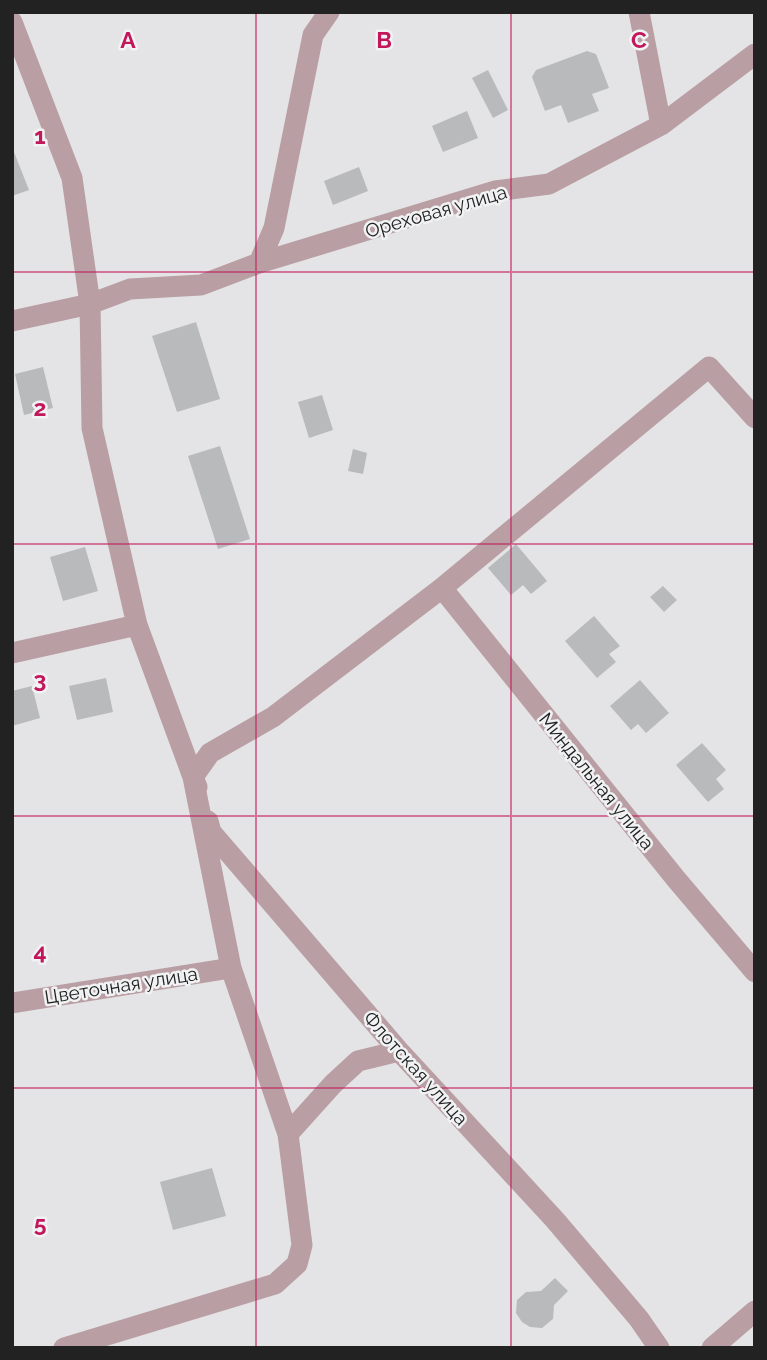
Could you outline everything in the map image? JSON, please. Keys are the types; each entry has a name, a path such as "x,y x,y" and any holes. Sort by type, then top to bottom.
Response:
{"street":[{"path":"259,263 274,228 313,35 329,12"},
{"path":"639,12 661,125"},
{"path":"12,22 72,177 90,304 92,428 138,625 193,777 231,968 288,1134 302,1245 297,1264 275,1284 64,1348"},
{"name":"Ореховая улица","path":"12,321 90,304 130,289 201,285 259,263 495,191 549,184 661,125 755,54"},
{"path":"193,777 210,753 274,718 442,588 709,367 755,418"},
{"name":"Миндальная улица","path":"442,588 667,868 755,972"},
{"path":"12,653 138,625"},
{"name":"Флотская улица","path":"193,777 211,832 399,1051 555,1220 639,1319 659,1348"},
{"name":"Цветочная улица","path":"12,1003 231,968"},
{"path":"288,1134 333,1084 358,1061 399,1051"},
{"path":"712,1348 755,1311"}],"building":[{"path":"587,51 596,54 609,88 592,94 599,111 568,123 561,105 545,111 532,77 536,70"},
{"path":"488,70 508,110 493,118 472,78"},
{"path":"467,111 478,138 443,152 432,126"},
{"path":"12,147 29,190 12,196"},
{"path":"359,167 368,191 333,205 324,181"},
{"path":"196,322 220,399 177,412 152,336"},
{"path":"43,367 53,408 24,415 15,374"},
{"path":"322,395 333,430 309,438 298,402"},
{"path":"220,446 250,539 218,549 188,456"},
{"path":"353,449 367,453 363,474 348,471"},
{"path":"516,544 547,581 531,594 523,585 511,595 488,568"},
{"path":"85,547 98,591 63,601 50,557"},
{"path":"663,586 677,600 664,612 650,597"},
{"path":"594,616 620,646 609,654 616,662 597,678 565,641"},
{"path":"106,678 113,712 77,720 69,686"},
{"path":"640,680 669,713 646,733 638,724 631,730 610,706"},
{"path":"32,686 40,718 12,726 12,691"},
{"path":"702,743 726,770 716,779 724,789 708,802 676,765"},
{"path":"212,1168 226,1216 173,1230 160,1182"},
{"path":"555,1278 568,1291 554,1305 553,1319 542,1328 530,1327 522,1322 516,1313 517,1300 526,1292 541,1291"}]}
